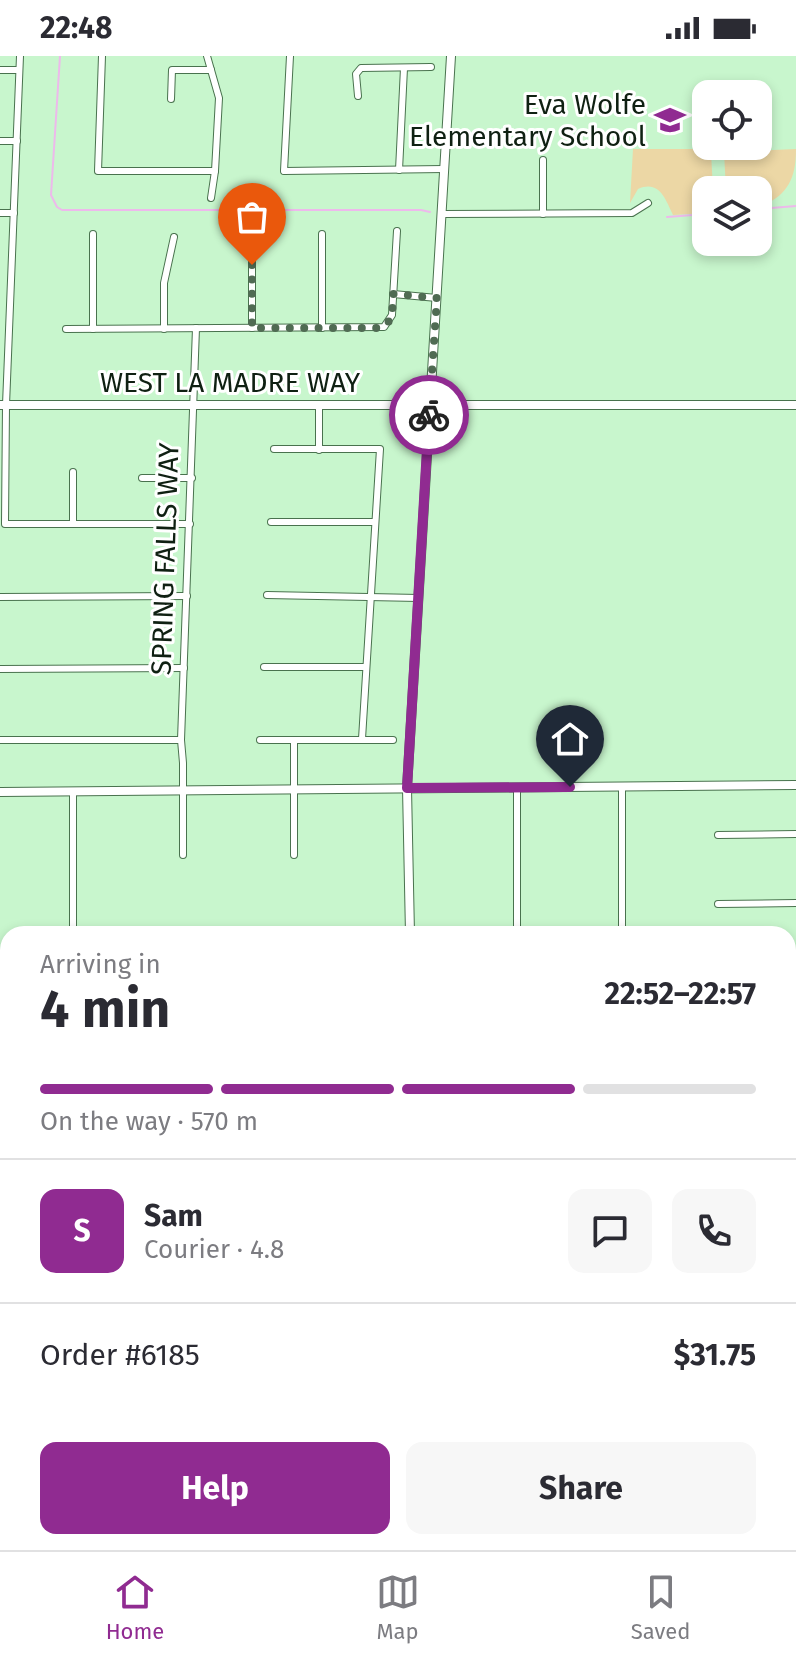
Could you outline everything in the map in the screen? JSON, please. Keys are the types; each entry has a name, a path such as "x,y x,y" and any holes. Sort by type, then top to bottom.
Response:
{"street":[{"path":"20,56 9,333 3,405 5,524 190,524"},
{"path":"102,56 98,171 215,171"},
{"path":"207,56 219,98 211,198"},
{"path":"290,56 284,171 444,169"},
{"path":"410,926 407,788 451,56"},
{"path":"358,96 356,74 361,68 431,67"},
{"path":"399,170 404,68"},
{"path":"0,70 19,70"},
{"path":"171,99 172,70 211,70"},
{"path":"0,141 17,141"},
{"path":"543,160 543,214"},
{"path":"441,214 632,213 648,203"},
{"path":"0,213 14,213"},
{"path":"66,329 378,328 387,324 392,315 397,231"},
{"path":"93,234 93,329"},
{"path":"252,234 252,328"},
{"path":"322,234 322,328"},
{"path":"164,329 164,283 174,237"},
{"path":"393,294 437,298"},
{"name":"SPRING FALLS WAY","path":"183,855 181,740 196,328"},
{"path":"0,333 9,333"},
{"name":"WEST LA MADRE WAY","path":"3,405 796,405"},
{"path":"319,405 319,450"},
{"path":"274,449 380,449 362,739"},
{"path":"73,472 73,524"},
{"path":"142,478 192,478"},
{"path":"271,522 375,522"},
{"path":"267,595 419,598"},
{"path":"0,597 187,596"},
{"path":"264,667 366,667"},
{"path":"0,669 184,668"},
{"path":"0,740 181,740"},
{"path":"260,740 393,740"},
{"path":"294,740 294,855"},
{"path":"0,792 796,785"},
{"path":"622,786 622,926"},
{"path":"517,787 517,926"},
{"path":"73,791 73,926"},
{"path":"718,835 796,834"},
{"path":"718,904 796,903"}],"shaded area":[{"path":"633,149 692,149 692,160 711,160 712,176 692,176 692,214 673,215 660,192 651,187 638,189 630,203"},
{"path":"796,149 792,178 783,192 772,200 772,176 725,176 724,160 772,160 772,150"}],"waterway":[{"path":"60,56 51,195 62,210 430,212"},
{"path":"772,208 796,206"},
{"path":"667,217 692,215"}],"way so far":[{"path":"252,265 252,328 378,328 390,321 393,294 437,298 429,415"}],"place":[{"name":"Eva Wolfe Elementary School","path":"670,120"}],"route":[{"path":"429,415 407,788 570,787"}]}
